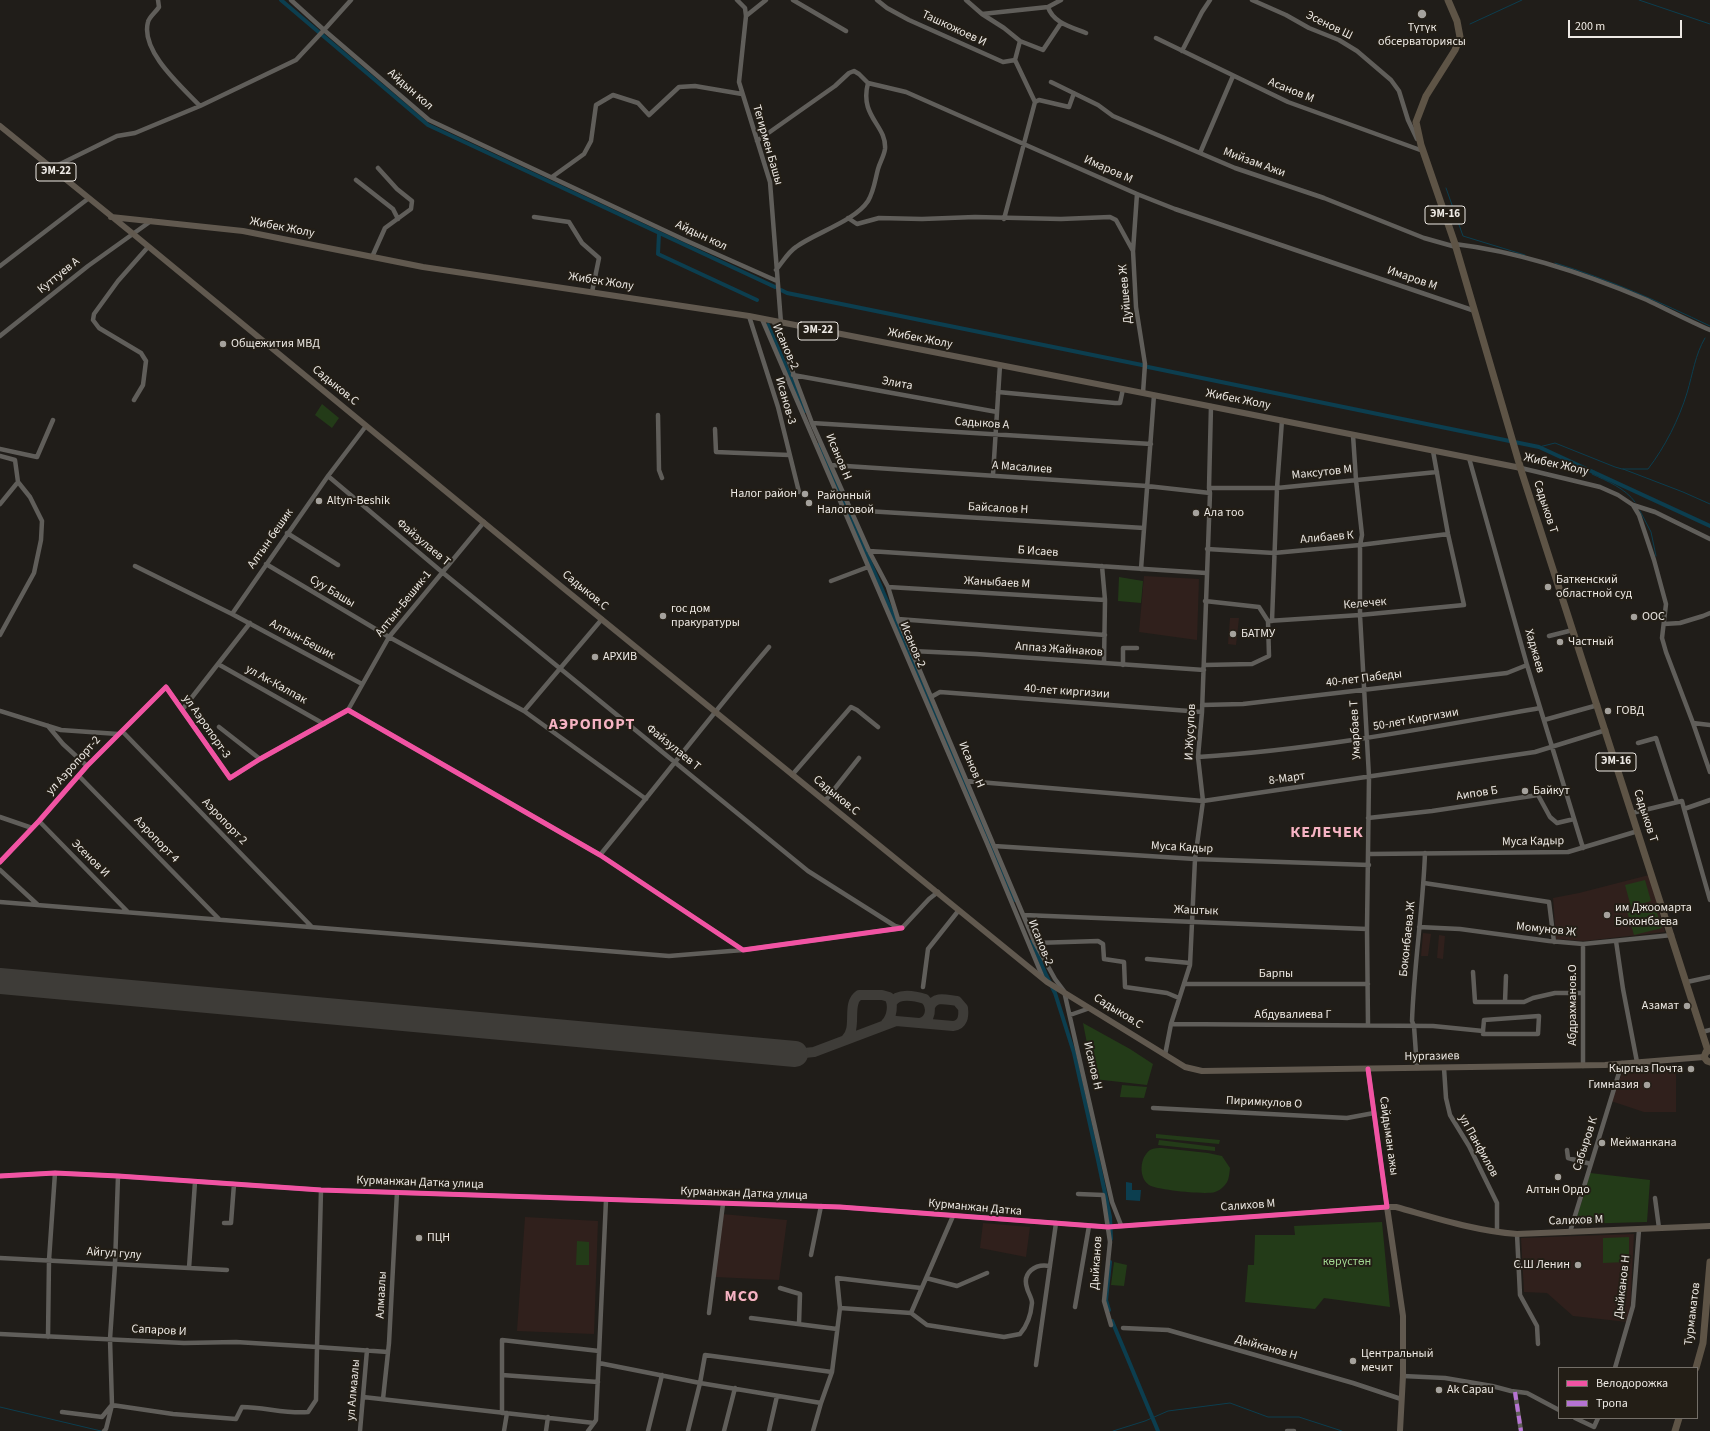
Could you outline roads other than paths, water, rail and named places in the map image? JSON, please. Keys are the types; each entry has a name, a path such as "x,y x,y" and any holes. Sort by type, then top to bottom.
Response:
{"highway":[{"name":"ЭМ-16","path":"1448,0 1457,22 1460,37 1455,50 1426,96 1416,122 1422,148 1476,311 1522,471"},
{"name":"Садыков Т","path":"1522,471 1709,1051"},
{"name":"ЭМ-16","path":"1704,1057 1706,1052 1709,1051"},
{"path":"1704,1057 1710,1062"},
{"name":"Турмаматов","path":"1696,1367 1703,1343 1710,1262"},
{"path":"1675,1431 1679,1419"}],"main road":[{"name":"ЭМ-22","path":"0,126 112,217"},
{"name":"Жибек Жолу","path":"112,217 243,231 423,267 749,316 1143,392 1469,458 1522,471"},
{"name":"Садыков.С","path":"112,217 1045,981 1062,990 1165,1055"},
{"name":"Нургазиев","path":"1165,1055 1184,1067 1202,1071 1584,1066 1704,1057"},
{"name":"Салихов М","path":"1387,1207 1396,1207 1471,1228 1516,1234 1710,1226"},
{"name":"Сайдыман ажы","path":"1387,1207 1403,1316 1403,1376 1400,1431"}],"street":[{"path":"158,0 159,8 148,22 148,40 157,60 200,106"},
{"name":"Айдын кол","path":"292,0 324,30 429,120 777,281"},
{"path":"52,168 117,136 135,133 200,106 296,60 351,0"},
{"path":"737,0 745,8 746,16"},
{"path":"746,16 766,0"},
{"path":"793,0 846,31"},
{"name":"Ташкожоев И","path":"878,0 887,8 909,20 1003,62 1015,60"},
{"path":"966,0 982,14 1004,28 1020,41 1044,50 1061,23"},
{"path":"982,14 1048,7 1061,0"},
{"path":"1182,51 1202,12 1210,0"},
{"name":"Эсенов Ш","path":"1252,0 1286,15 1309,28 1339,40 1357,51 1391,80 1399,91 1408,120 1422,148"},
{"path":"1048,7 1050,13 1061,23 1086,33"},
{"name":"Тегирмен Башы","path":"746,16 739,82 770,182 777,281 777,322"},
{"name":"Асанов М","path":"1156,38 1288,102 1422,148"},
{"path":"1004,218 1035,102 1015,60 1020,41"},
{"name":"Имаров М","path":"757,141 835,86 849,73 854,71 868,83 906,92 1137,194 1175,209 1476,311"},
{"path":"1200,153 1232,76"},
{"name":"Мийзам Ажи","path":"1051,82 1098,105 1113,116 1235,168 1324,198 1424,238 1455,245 1483,247 1578,273 1647,300 1710,330"},
{"path":"776,270 795,247 848,218 868,202 873,192 885,147 880,131 872,118 867,105 865,93 868,83"},
{"path":"552,177 584,154 591,141 596,105 613,95 638,103 650,115 679,87 695,86 742,94"},
{"path":"1035,102 1039,100 1069,107 1074,93"},
{"path":"372,257 385,228 411,209 412,201 397,189 378,168"},
{"path":"356,180 393,209 398,219"},
{"name":"Дуйшеев Ж","path":"1137,194 1133,251 1136,307 1145,364 1143,392"},
{"path":"0,266 89,198"},
{"path":"534,217 569,222 582,243 599,258 592,292"},
{"path":"848,218 857,224 879,218 922,219 975,217 1061,219 1110,217 1116,220 1133,251"},
{"name":"Куттуев А","path":"0,336 88,266 132,233 151,221"},
{"path":"134,400 143,385 146,361 141,353 99,328 93,320 94,314 118,281 148,247"},
{"name":"Исанов-3","path":"749,316 778,407 798,492"},
{"name":"Исанов-2","path":"762,319 1045,981"},
{"name":"Исанов Н","path":"777,322 793,375 812,422 850,510 888,587 898,619 1036,943 1062,990 1070,1015 1112,1202 1121,1225"},
{"path":"993,476 1000,365"},
{"name":"Элита","path":"793,375 997,412"},
{"path":"998,392 1120,403 1123,389"},
{"path":"1141,569 1154,395"},
{"name":"И.Жусупов","path":"1165,1055 1171,1024 1190,963 1195,859 1202,801 1198,757 1204,668 1205,602 1210,491 1211,406"},
{"path":"658,415 659,470 662,478"},
{"path":"0,448 37,457 53,420"},
{"path":"1270,621 1282,420"},
{"name":"Садыков А","path":"812,422 1151,444"},
{"name":"Алтын бешик","path":"232,614 287,533 366,426"},
{"path":"715,429 716,452 789,455"},
{"name":"Умарбаев Т","path":"1353,435 1362,535 1360,545 1360,615 1369,777 1367,929 1368,1025"},
{"path":"1433,451 1448,534"},
{"path":"0,456 15,460 18,482 30,497 42,521 41,540 34,573 0,635"},
{"name":"Хаджаев","path":"1469,458 1527,665 1583,848"},
{"name":"А Масалиев","path":"831,465 1210,491"},
{"name":"Жибек Жолу","path":"1522,471 1600,487 1618,495 1633,505 1655,512 1710,539"},
{"name":"Максутов М","path":"1210,491 1277,488 1437,472"},
{"name":"Файзулаев Т","path":"328,476 442,572 808,871 895,926 902,928"},
{"path":"0,504 18,482"},
{"path":"1633,505 1639,514 1666,604 1662,638 1666,652 1710,772"},
{"name":"Байсалов Н","path":"850,510 1144,528"},
{"name":"Алтын-Бешик-1","path":"348,710 388,637 484,522"},
{"path":"287,533 338,565"},
{"name":"Алибаев К","path":"1207,549 1274,553 1360,545 1448,534"},
{"name":"Келечек","path":"1270,621 1360,615 1464,605 1448,534"},
{"name":"Б Исаев","path":"869,551 1206,573"},
{"name":"Суу Башы","path":"266,564 388,637 524,711 646,799"},
{"name":"Алтын-Бешик","path":"135,566 250,623 362,684"},
{"path":"1102,566 1105,634 1104,663"},
{"path":"831,581 868,567"},
{"name":"Жаныбаев М","path":"888,587 1104,600"},
{"path":"1205,602 1259,607 1270,621"},
{"path":"1664,624 1680,622 1710,613"},
{"path":"524,711 602,619"},
{"name":"Аппаз Жайнаков","path":"898,619 1105,634"},
{"name":"Аппаз Жайнаков","path":"912,651 976,654 1123,665 1204,668 1252,664 1269,656 1270,621"},
{"path":"182,710 250,623"},
{"path":"1549,636 1573,630"},
{"path":"600,855 769,647"},
{"path":"1123,665 1124,648 1137,648"},
{"name":"ул Ак-Калпак","path":"218,664 324,724"},
{"name":"40-лет Пабеды","path":"1202,705 1243,704 1507,673 1527,665"},
{"name":"ул Аэропорт-3","path":"166,687 230,778 260,759"},
{"name":"ул Аэропорт-2","path":"0,862 39,821 87,766 166,687"},
{"name":"40-лет киргизии","path":"931,697 940,692 1202,712"},
{"path":"1544,720 1598,705"},
{"path":"792,775 851,707 878,727"},
{"name":"50-лет Киргизии","path":"1198,757 1228,755 1366,738 1540,708"},
{"path":"219,727 260,759 348,710 600,855 743,950"},
{"path":"0,711 61,730 120,732"},
{"path":"1693,723 1710,725"},
{"path":"48,726 62,744 87,766"},
{"name":"8-Март","path":"967,781 1202,801 1535,752 1606,730"},
{"name":"Аэропорт 2","path":"120,732 311,926"},
{"path":"1638,743 1656,738 1677,802"},
{"path":"825,801 860,758"},
{"name":"Аэропорт 4","path":"79,776 219,919"},
{"name":"Аипов Б","path":"1368,818 1432,811 1538,795 1550,817 1557,823 1574,818"},
{"path":"1632,813 1682,800 1710,900"},
{"path":"1684,809 1710,800"},
{"path":"0,817 32,828"},
{"name":"Эсенов И","path":"39,821 127,911"},
{"name":"Муса Кадыр","path":"1369,854 1568,852 1638,831"},
{"name":"Муса Кадыр","path":"994,846 1195,859 1369,865"},
{"name":"Боконбаева.Ж","path":"1417,1068 1414,1026 1412,1021 1413,988 1424,883 1425,853"},
{"path":"0,870 38,905"},
{"path":"1424,883 1549,902 1554,942"},
{"path":"0,902 94,910 127,911 669,956 743,950 902,928 929,899 938,892"},
{"path":"924,987 928,949 959,910"},
{"name":"Жаштык","path":"1024,915 1367,929"},
{"name":"Момунов Ж","path":"1419,927 1460,929 1554,942 1583,944 1672,935"},
{"path":"1036,943 1098,941 1103,944 1104,959 1124,962 1125,987 1167,993 1179,998"},
{"path":"1616,941 1623,990 1637,1062"},
{"name":"Абдрахманов.О","path":"1583,944 1584,1066"},
{"path":"1147,960 1190,963"},
{"path":"1473,972 1475,1002 1524,1002 1533,998 1555,993 1583,993"},
{"path":"1505,1002 1506,976"},
{"path":"1687,982 1710,977"},
{"name":"Барпы","path":"1184,984 1368,984"},
{"path":"1070,1015 1090,1008"},
{"name":"Абдувалиева Г","path":"1171,1024 1436,1026 1482,1031 1483,1034 1538,1034 1539,1016 1484,1020 1482,1031"},
{"path":"1702,1032 1710,1030"},
{"name":"Сабыров К","path":"1570,1232 1622,1063"},
{"name":"ул Панфилов","path":"1444,1068 1446,1098 1450,1115 1469,1146 1497,1202 1497,1232"},
{"name":"Сайдыман ажы","path":"1368,1069 1387,1207"},
{"name":"Пиримкулов О","path":"1153,1108 1347,1118 1374,1113"},
{"path":"1567,1150 1568,1158 1591,1164"},
{"path":"48,1337 49,1260 55,1173"},
{"name":"Курманжан Датка улица","path":"0,1176 55,1173 321,1190 840,1207"},
{"path":"104,1431 112,1405 110,1339 115,1264 118,1176"},
{"path":"189,1268 195,1182"},
{"path":"224,1223 232,1223 234,1184"},
{"path":"112,1405 173,1414 236,1419 242,1407 261,1407 285,1411 308,1412 316,1400 321,1190"},
{"name":"Алмаалы","path":"383,1399 388,1352 397,1192"},
{"name":"Дыйканов","path":"1078,1194 1103,1195 1109,1227 1110,1242 1104,1301 1111,1324"},
{"path":"1655,1198 1659,1228"},
{"path":"588,1431 596,1420 606,1200"},
{"path":"709,1313 723,1204"},
{"path":"811,1255 821,1206"},
{"name":"Курманжан Датка","path":"840,1207 1109,1227"},
{"name":"Салихов М","path":"1109,1227 1387,1207"},
{"path":"911,1314 953,1216"},
{"path":"1036,1365 1056,1223"},
{"path":"1075,1307 1089,1226"},
{"name":"Дыйканов Н","path":"1614,1367 1633,1306 1639,1230"},
{"path":"1516,1234 1520,1295 1537,1326 1538,1344"},
{"name":"Айгул гулу","path":"0,1258 227,1270"},
{"path":"840,1308 911,1314 927,1325 1004,1337 1020,1334 1026,1327 1032,1302 1026,1288 1026,1278 1033,1268 1042,1265 1050,1266"},
{"path":"926,1278 957,1286 987,1273"},
{"path":"813,1431 832,1372 840,1308 837,1278 921,1288"},
{"path":"780,1288 800,1294 799,1324"},
{"path":"751,1318 837,1329"},
{"name":"Дыйканов Н","path":"1122,1328 1168,1330 1401,1398"},
{"name":"Сапаров И","path":"0,1334 184,1343 236,1342 388,1352"},
{"path":"502,1413 502,1340 599,1352"},
{"name":"ул Алмаалы","path":"360,1431 367,1350"},
{"path":"688,1431 700,1383 705,1355 832,1372"},
{"path":"599,1363 700,1383 821,1403"},
{"path":"502,1374 598,1382"},
{"path":"648,1431 662,1375"},
{"path":"1403,1376 1445,1378 1527,1393 1558,1409"},
{"path":"724,1431 735,1388"},
{"path":"1515,1392 1521,1431"},
{"path":"769,1431 777,1396"},
{"path":"363,1397 594,1423"},
{"path":"62,1412 102,1417 112,1405"},
{"path":"504,1431 507,1413"},
{"path":"546,1431 548,1417"},
{"path":"1577,1419 1594,1427 1598,1419"},
{"path":"1287,1431 1294,1431"}],"water":[{"path":"1126,1182 1132,1183 1132,1190 1141,1190 1140,1201 1126,1200"}],"waterway":[{"path":"281,0 428,125 775,287"},
{"path":"1470,24 1522,0"},
{"path":"1639,0 1710,24"},
{"path":"1446,188 1463,236 1525,255"},
{"path":"659,233 658,254 757,300"},
{"path":"1555,263 1595,276 1672,308 1710,326"},
{"path":"781,290 787,293 1142,365"},
{"path":"768,325 805,411"},
{"path":"1539,447 1555,443 1622,469 1648,469 1660,452 1676,423 1687,393 1696,358 1705,338"},
{"path":"1148,367 1539,447 1710,526"},
{"path":"819,445 1015,900"},
{"path":"1623,469 1710,504"},
{"path":"1594,471 1592,474 1621,489 1635,502"},
{"path":"1640,511 1651,532 1656,556"},
{"path":"1032,941 1055,993 1074,1053 1110,1217 1111,1239"},
{"path":"1109,1310 1106,1300 1110,1262"},
{"path":"1112,1321 1158,1431"},
{"path":"1113,1431 1145,1421 1168,1411 1230,1403 1268,1417 1299,1417 1342,1431"},
{"path":"0,1407 101,1431"}],"place":[{"name":"Түтүк обсерваториясы","path":"1422,14"},
{"name":"Общежития МВД","path":"223,344"},
{"name":"Налог район","path":"805,494"},
{"name":"Altyn-Beshik","path":"319,501"},
{"name":"Районный Налоговой","path":"809,503"},
{"name":"Ала тоо","path":"1196,513"},
{"name":"Баткенский областной суд","path":"1548,587"},
{"name":"гос дом пракуратуры","path":"663,616"},
{"name":"ООС","path":"1634,617"},
{"name":"БАТМУ","path":"1233,634"},
{"name":"Частный","path":"1560,642"},
{"name":"АРХИВ","path":"595,657"},
{"name":"ГОВД","path":"1608,711"},
{"name":"Байкут","path":"1525,791"},
{"name":"им Джоомарта Боконбаева","path":"1607,915"},
{"name":"Азамат","path":"1687,1006"},
{"name":"Кыргыз Почта","path":"1691,1069"},
{"name":"Гимназия","path":"1647,1085"},
{"name":"Мейманкана","path":"1602,1143"},
{"name":"Алтын Ордо","path":"1558,1177"},
{"name":"ПЦН","path":"419,1238"},
{"name":"С.Ш Ленин","path":"1578,1265"},
{"name":"Центральный мечит","path":"1353,1361"},
{"name":"Ak Capau","path":"1439,1390"}],"district":[{"name":"АЭРОПОРТ","path":"592,725"},
{"name":"КЕЛЕЧЕК","path":"1327,833"},
{"name":"МСО","path":"742,1297"}],"park label":[{"name":"көрүстөн","path":"1347,1262"}]}
